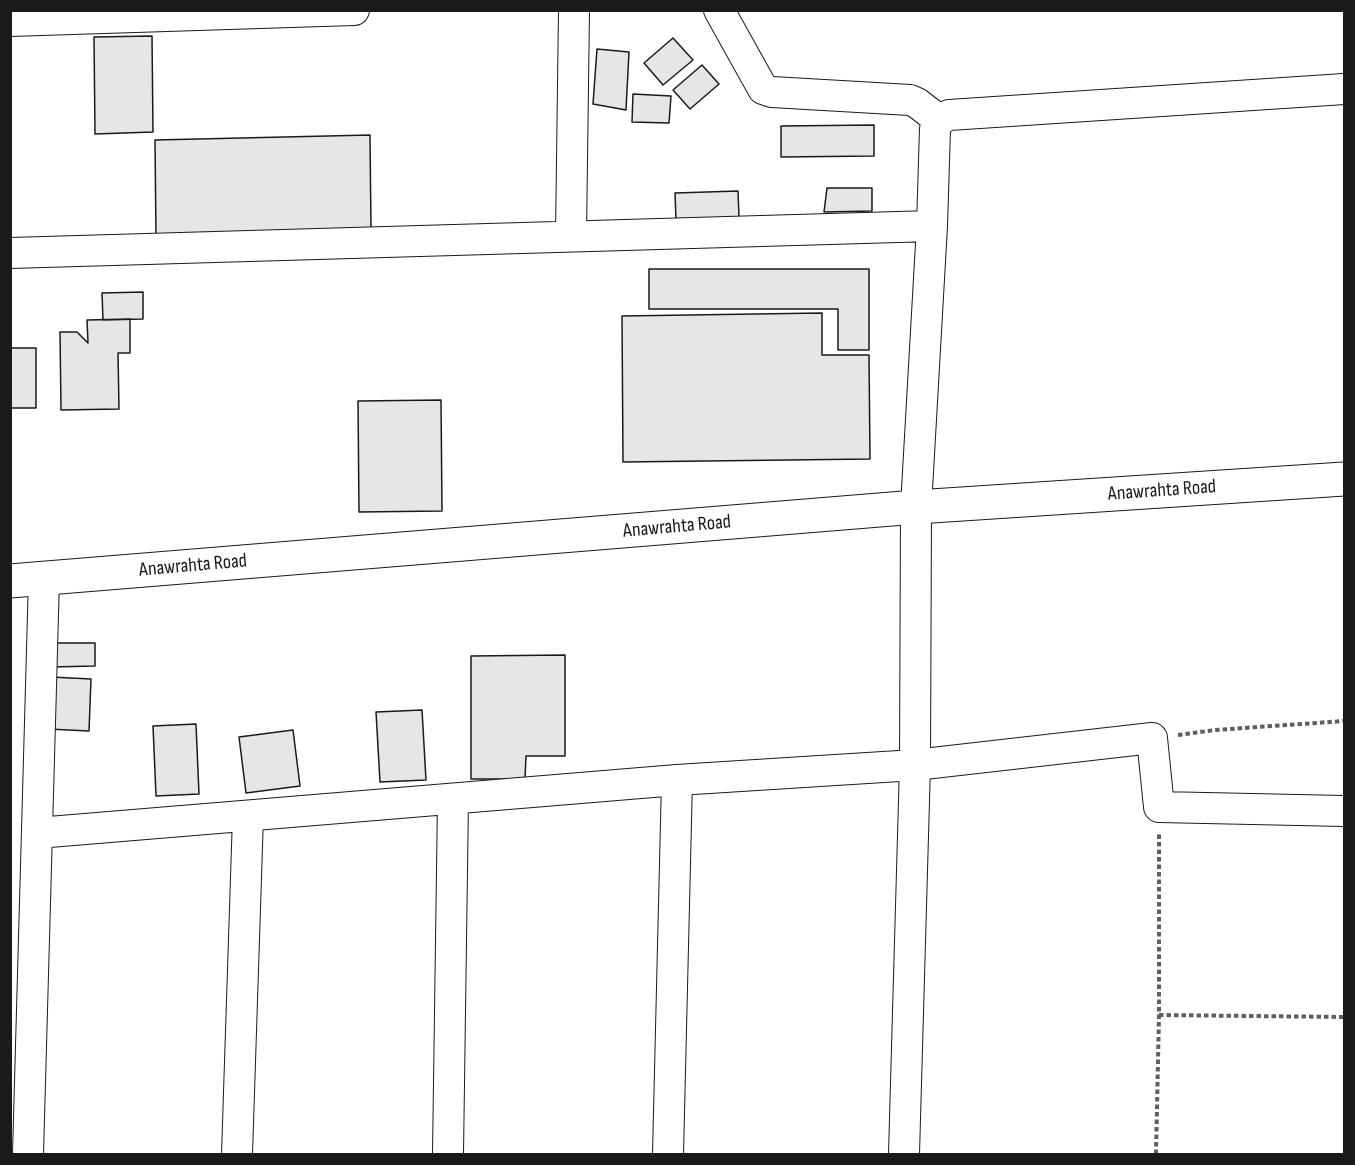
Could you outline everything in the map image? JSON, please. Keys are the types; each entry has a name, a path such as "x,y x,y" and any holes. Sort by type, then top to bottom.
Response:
{"main road":[{"name":"Anawrahta Road","path":"10,581 916,507 1344,479"}],"street":[{"path":"10,21 84,14 354,10"},
{"path":"571,237 574,10"},
{"path":"719,10 763,89 772,92 910,100 939,120"},
{"path":"904,1155 915,765 916,507 932,226 935,129 939,120 949,115 1344,89"},
{"path":"10,253 932,226"},
{"path":"28,1155 44,578"},
{"path":"36,833 677,780 915,765 1152,738 1159,807 1344,811"},
{"path":"669,1155 677,780"},
{"path":"448,1155 453,799"},
{"path":"237,1155 248,816"}],"path":[{"path":"1152,738 1215,730 1344,721"},
{"path":"1156,1155 1159,807"},
{"path":"1159,1015 1344,1017"}],"building":[{"path":"152,36 153,132 95,134 94,37"},
{"path":"673,38 693,60 663,85 644,63"},
{"path":"597,49 629,52 626,110 593,104"},
{"path":"702,65 719,84 690,109 673,90"},
{"path":"633,94 671,96 669,123 632,122"},
{"path":"874,125 874,156 781,157 781,126"},
{"path":"370,135 371,231 156,236 155,140"},
{"path":"827,188 872,188 872,211 824,212"},
{"path":"738,191 739,217 676,220 675,193"},
{"path":"649,269 869,269 869,350 838,350 838,309 649,309"},
{"path":"143,292 143,319 103,320 102,293"},
{"path":"822,313 822,355 869,355 870,459 623,462 622,316"},
{"path":"130,319 130,353 118,353 119,409 61,410 60,332 77,332 88,343 87,320"},
{"path":"10,348 36,348 36,408 10,408"},
{"path":"441,400 442,511 359,512 358,401"},
{"path":"51,643 95,643 95,666 51,667"},
{"path":"565,655 565,756 526,756 525,779 471,779 471,656"},
{"path":"51,677 91,679 89,731 48,729"},
{"path":"422,710 426,780 380,782 376,712"},
{"path":"196,724 199,794 156,796 153,726"},
{"path":"293,730 300,786 246,793 239,737"}]}
